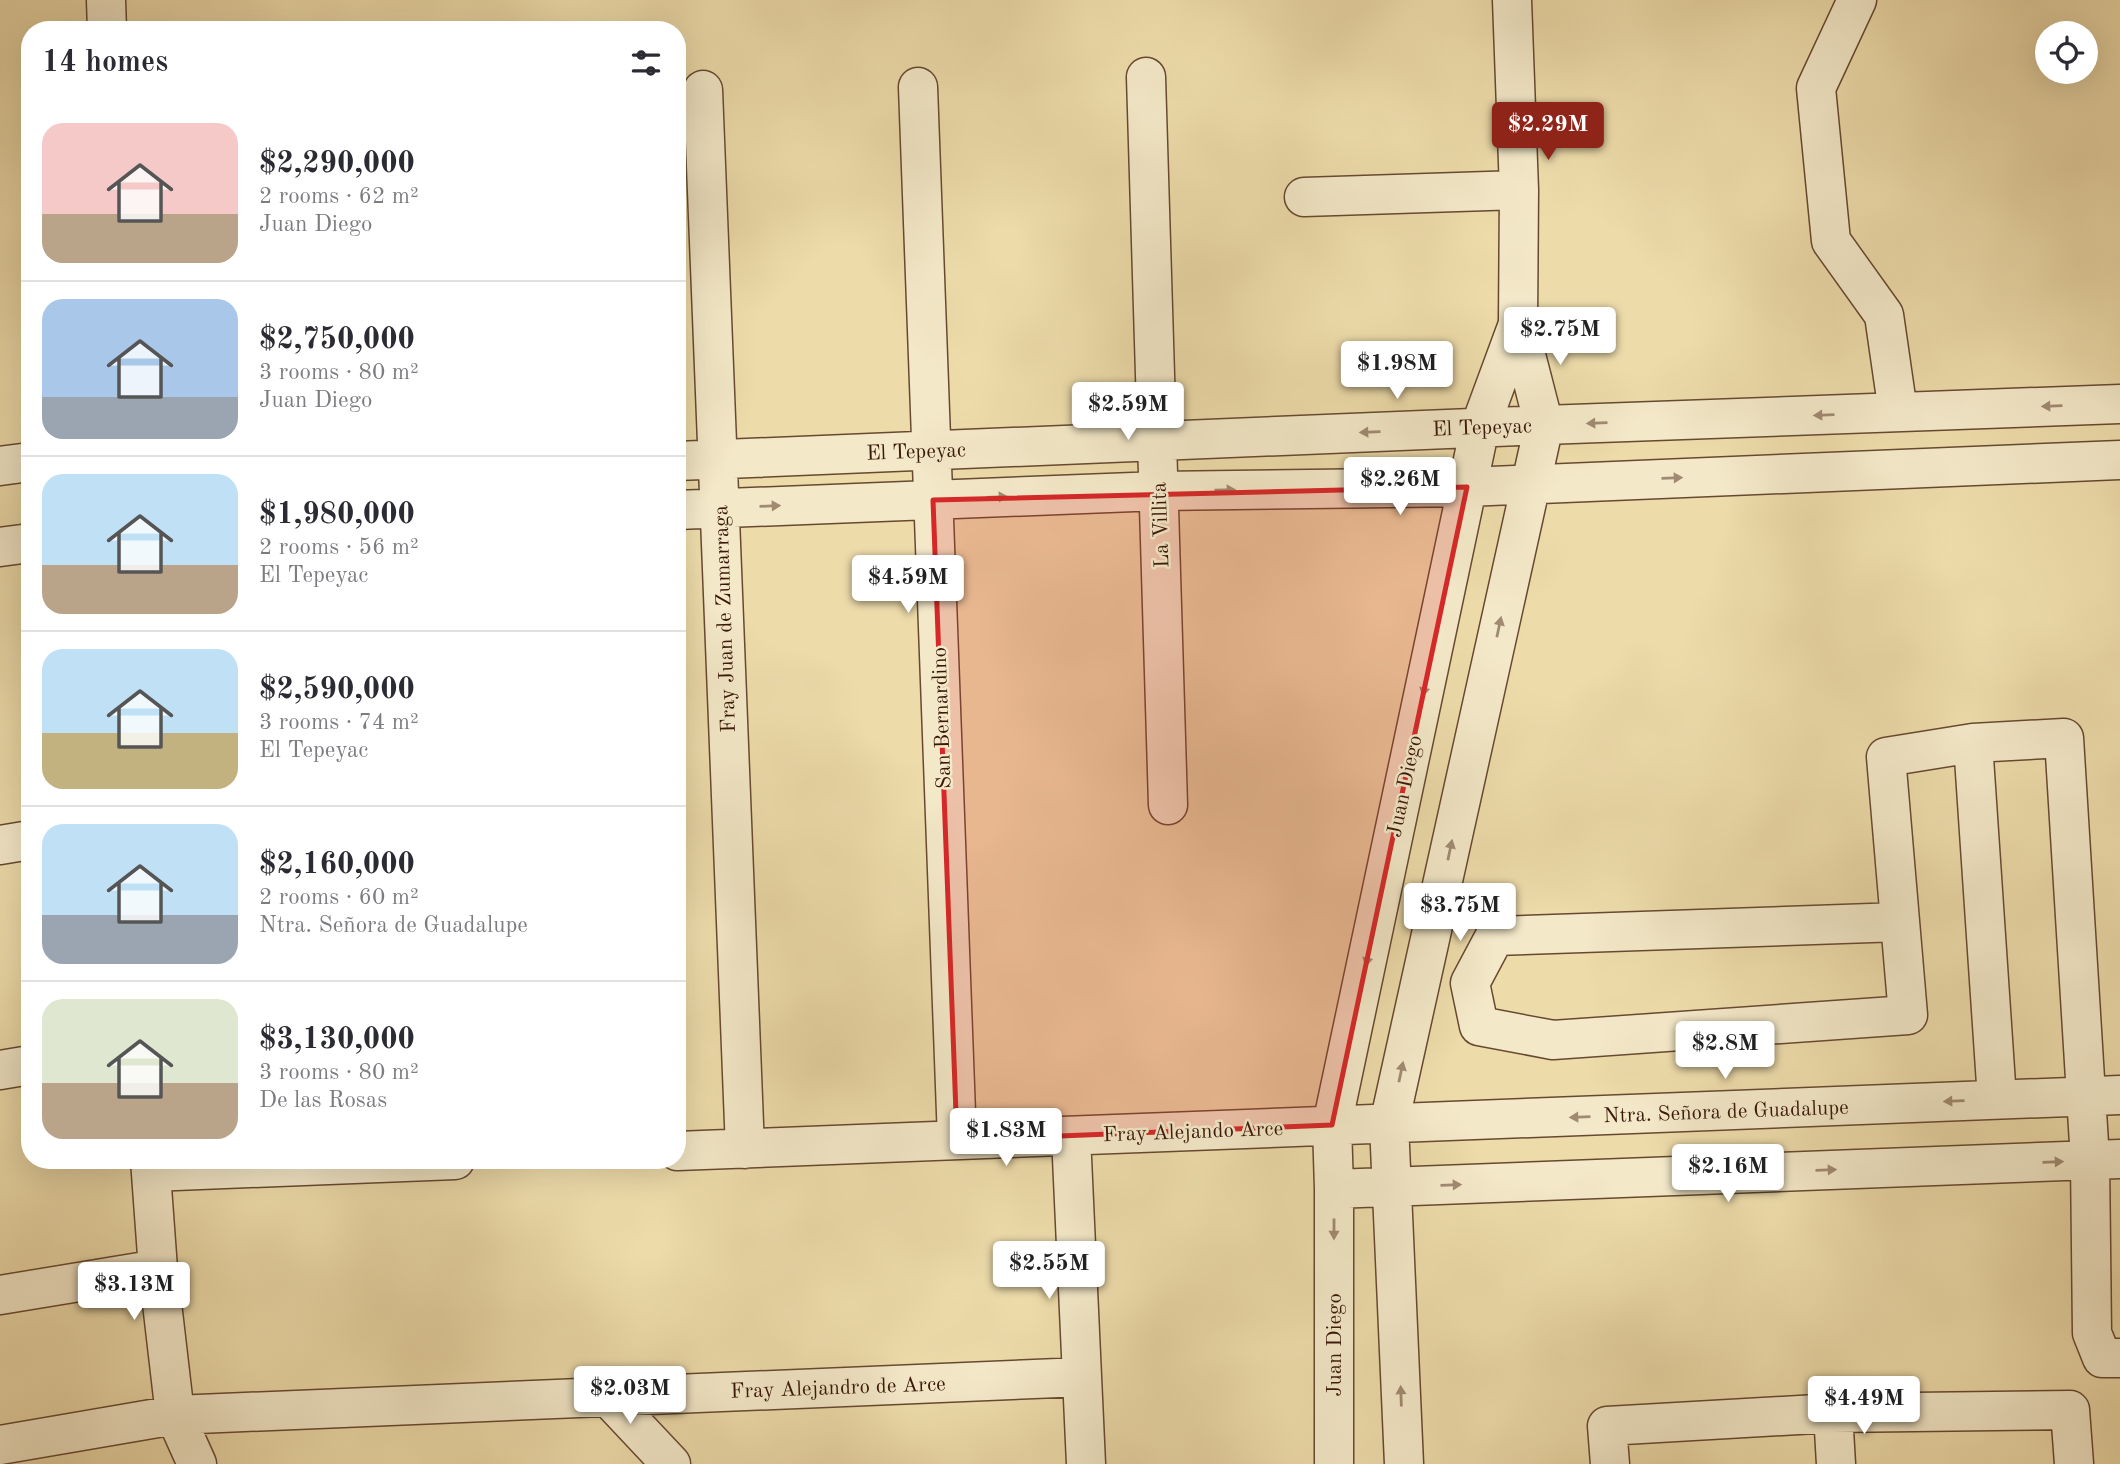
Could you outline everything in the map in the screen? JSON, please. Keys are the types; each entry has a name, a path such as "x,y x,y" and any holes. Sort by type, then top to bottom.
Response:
{"street":[{"path":"106,0 107,21"},
{"name":"Juan Diego","path":"1404,1464 1389,1124 1544,425 1518,324 1519,190 1512,0"},
{"path":"1857,0 1816,88 1829,227 1831,241 1884,316 1898,412"},
{"name":"La Villita","path":"1146,77 1168,805"},
{"name":"San Bernardino","path":"918,87 957,1140"},
{"name":"Fray Juan de Zumarraga","path":"703,90 745,1149"},
{"path":"1304,197 1519,190"},
{"name":"Juan Diego","path":"1334,1464 1332,1125 1480,427 1518,324"},
{"name":"El Tepeyac","path":"686,461 1480,427 2120,404"},
{"path":"686,510 1159,491 1467,487 2120,460"},
{"path":"0,466 21,463"},
{"path":"0,547 21,544"},
{"path":"1900,922 1495,936 1470,983 1479,1026 1553,1040 1908,1015 1886,757 1973,743 2064,738 2104,1096 2105,1234 2092,1333 2102,1358 2120,1358"},
{"path":"1973,743 1997,1099"},
{"path":"0,845 21,842"},
{"path":"0,1070 21,1066"},
{"name":"Ntra. Señora de Guadalupe","path":"1332,1125 2104,1096"},
{"name":"Fray Alejando Arce","path":"686,1151 1332,1125"},
{"path":"1071,1136 1086,1464"},
{"path":"1334,1189 2105,1160"},
{"path":"151,1169 158,1269 175,1415 197,1464"},
{"path":"0,1295 158,1269"},
{"name":"Fray Alejandro de Arce","path":"0,1445 175,1415 1082,1377"},
{"path":"608,1397 671,1464"},
{"path":"1610,1464 1607,1426 1833,1413 2070,1410 2074,1464"},
{"path":"1833,1413 1836,1464"}],"highlighted area":[{"path":"1467,487 1332,1125 957,1140 933,500"}]}
